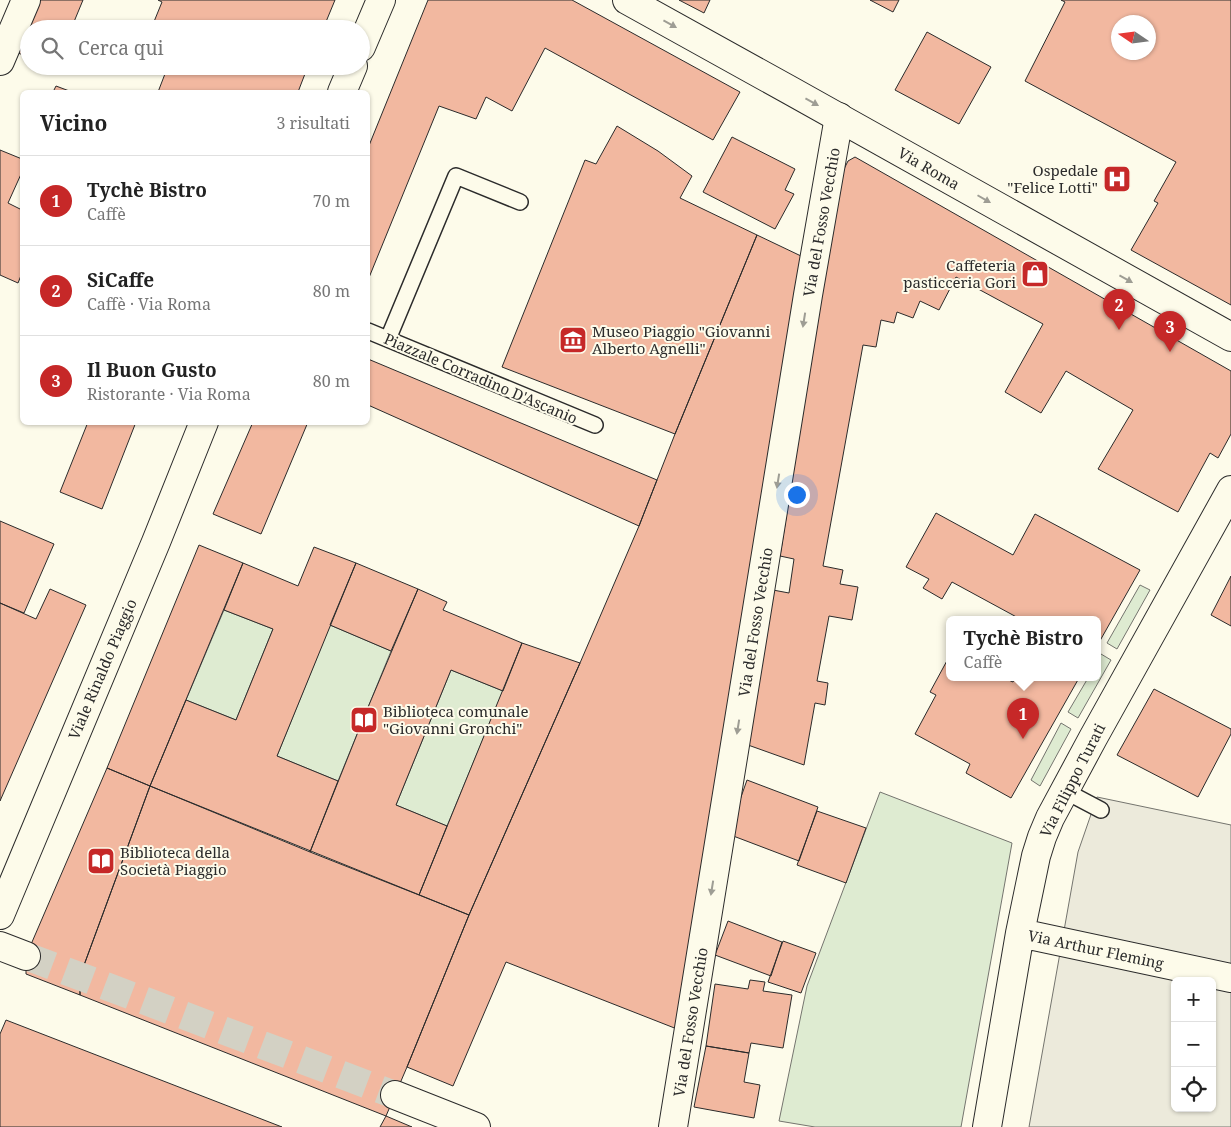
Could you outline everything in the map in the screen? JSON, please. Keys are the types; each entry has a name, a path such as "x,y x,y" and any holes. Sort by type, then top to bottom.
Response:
{"street":[{"path":"0,61 26,0"},
{"path":"370,26 381,0"},
{"name":"Via Roma","path":"627,0 1231,337"},
{"path":"343,90 349,75"},
{"name":"Via del Fosso Vecchio","path":"673,1127 839,117"},
{"name":"Viale Rinaldo Piaggio","path":"0,916 203,425"},
{"name":"Via Filippo Turati","path":"987,1127 1020,933 1039,846 1050,818 1093,738 1231,490"},
{"name":"Via Arthur Fleming","path":"1020,933 1231,978"},
{"path":"0,946 26,956"},
{"path":"395,1095 476,1127"}],"lane":[{"path":"388,339 456,176 520,202"},
{"name":"Piazzale Corradino D'Ascanio","path":"370,332 595,425"},
{"path":"1065,791 1100,810"}],"green space":[{"path":"1140,585 1150,590 1117,649 1107,643"},
{"path":"224,610 273,629 236,720 186,700"},
{"path":"330,625 391,651 338,781 277,756"},
{"path":"1101,654 1111,660 1101,678"},
{"path":"451,670 503,691 447,826 396,805"},
{"path":"1086,681 1099,681 1078,718 1068,712"},
{"path":"1061,723 1071,729 1040,786 1031,780"},
{"path":"880,792 1012,843 961,1127 815,1127 779,1121 807,986"}],"shaded area":[{"path":"1097,797 1231,825 1231,1127 1029,1127 1078,852"}],"building":[{"path":"40,0 83,0 75,20 32,20"},
{"path":"158,0 335,0 327,20 155,20 162,2"},
{"path":"428,0 572,0 740,92 713,140 545,48 512,111 486,97 476,119 439,106 370,275 370,143"},
{"path":"679,0 710,0 704,13"},
{"path":"870,0 899,0 893,12"},
{"path":"1061,0 1231,0 1231,305 1131,250 1158,203 1154,201 1176,162 1025,81 1065,2"},
{"path":"927,32 991,67 959,124 895,90"},
{"path":"165,75 305,75 299,90 159,90"},
{"path":"56,86 67,90 54,90"},
{"path":"617,126 658,151 692,176 680,198 757,235 675,434 502,367 585,160 596,164"},
{"path":"732,137 795,169 785,190 794,194 775,229 703,192"},
{"path":"0,150 20,158 20,176 8,203 20,209 20,278 18,283 0,275"},
{"path":"855,157 1231,371 1231,434 1218,458 1210,453 1178,512 1098,469 1133,410 1066,371 1041,413 1005,392 1043,324 956,277 939,310 920,301 913,318 897,312 894,323 881,320 876,347 863,345 823,566 843,570 840,584 858,587 852,620 829,616 817,681 828,683 825,705 815,703 804,765 748,745 773,590 789,593 794,559 780,556 840,177 848,161"},
{"path":"757,235 801,256 677,1029 506,962 453,1086 407,1067 469,915 639,526"},
{"path":"370,360 657,480 639,526 370,406"},
{"path":"87,425 135,425 102,509 60,492"},
{"path":"252,425 307,425 261,534 213,514"},
{"path":"936,513 1013,555 1035,514 1140,570 1101,639 1101,616 1015,616 952,582 942,599 923,588 929,579 906,567"},
{"path":"0,521 54,544 24,613 0,603"},
{"path":"199,545 243,563 150,786 107,768"},
{"path":"314,547 356,563 277,756 338,781 310,852 150,786 186,700 236,720 273,629 224,610 243,563 298,586"},
{"path":"356,563 418,589 391,651 330,625"},
{"path":"1231,576 1231,626 1211,615"},
{"path":"50,589 86,605 0,801 0,603 36,619"},
{"path":"418,589 447,602 443,610 522,643 503,691 451,670 396,805 447,826 419,895 310,852"},
{"path":"522,643 580,663 469,915 419,895"},
{"path":"946,663 946,681 1077,681 1011,798 966,773 970,764 915,734 936,695 930,692"},
{"path":"1154,689 1231,729 1231,734 1198,797 1117,755"},
{"path":"107,768 150,786 80,976 80,995 26,974 26,956"},
{"path":"747,780 818,807 799,861 728,834"},
{"path":"150,786 469,915 386,1116 80,995 80,976"},
{"path":"817,811 866,828 846,883 797,865"},
{"path":"728,921 782,942 771,976 715,955"},
{"path":"783,941 816,953 801,993 768,982"},
{"path":"750,980 765,982 763,991 792,995 783,1048 751,1043 749,1053 706,1046 715,984 748,989"},
{"path":"6,1020 282,1127 0,1127 0,1034"},
{"path":"706,1046 749,1053 744,1082 760,1085 754,1118 694,1107"},
{"path":"386,1116 412,1127 380,1127"}],"tunnel":[{"path":"26,956 395,1095"}],"place":[{"name":"Ospedale \"Felice Lotti\"","path":"1117,179"},
{"name":"Caffeteria pasticceria Gori","path":"1035,274"},
{"name":"SiCaffe","path":"1119,330"},
{"name":"Museo Piaggio \"Giovanni Alberto Agnelli\"","path":"573,340"},
{"name":"Il Buon Gusto","path":"1170,352"},
{"name":"Biblioteca comunale \"Giovanni Gronchi\"","path":"364,720"},
{"name":"Tychè Bistro","path":"1023,739"},
{"name":"Biblioteca della Società Piaggio","path":"101,861"}]}
